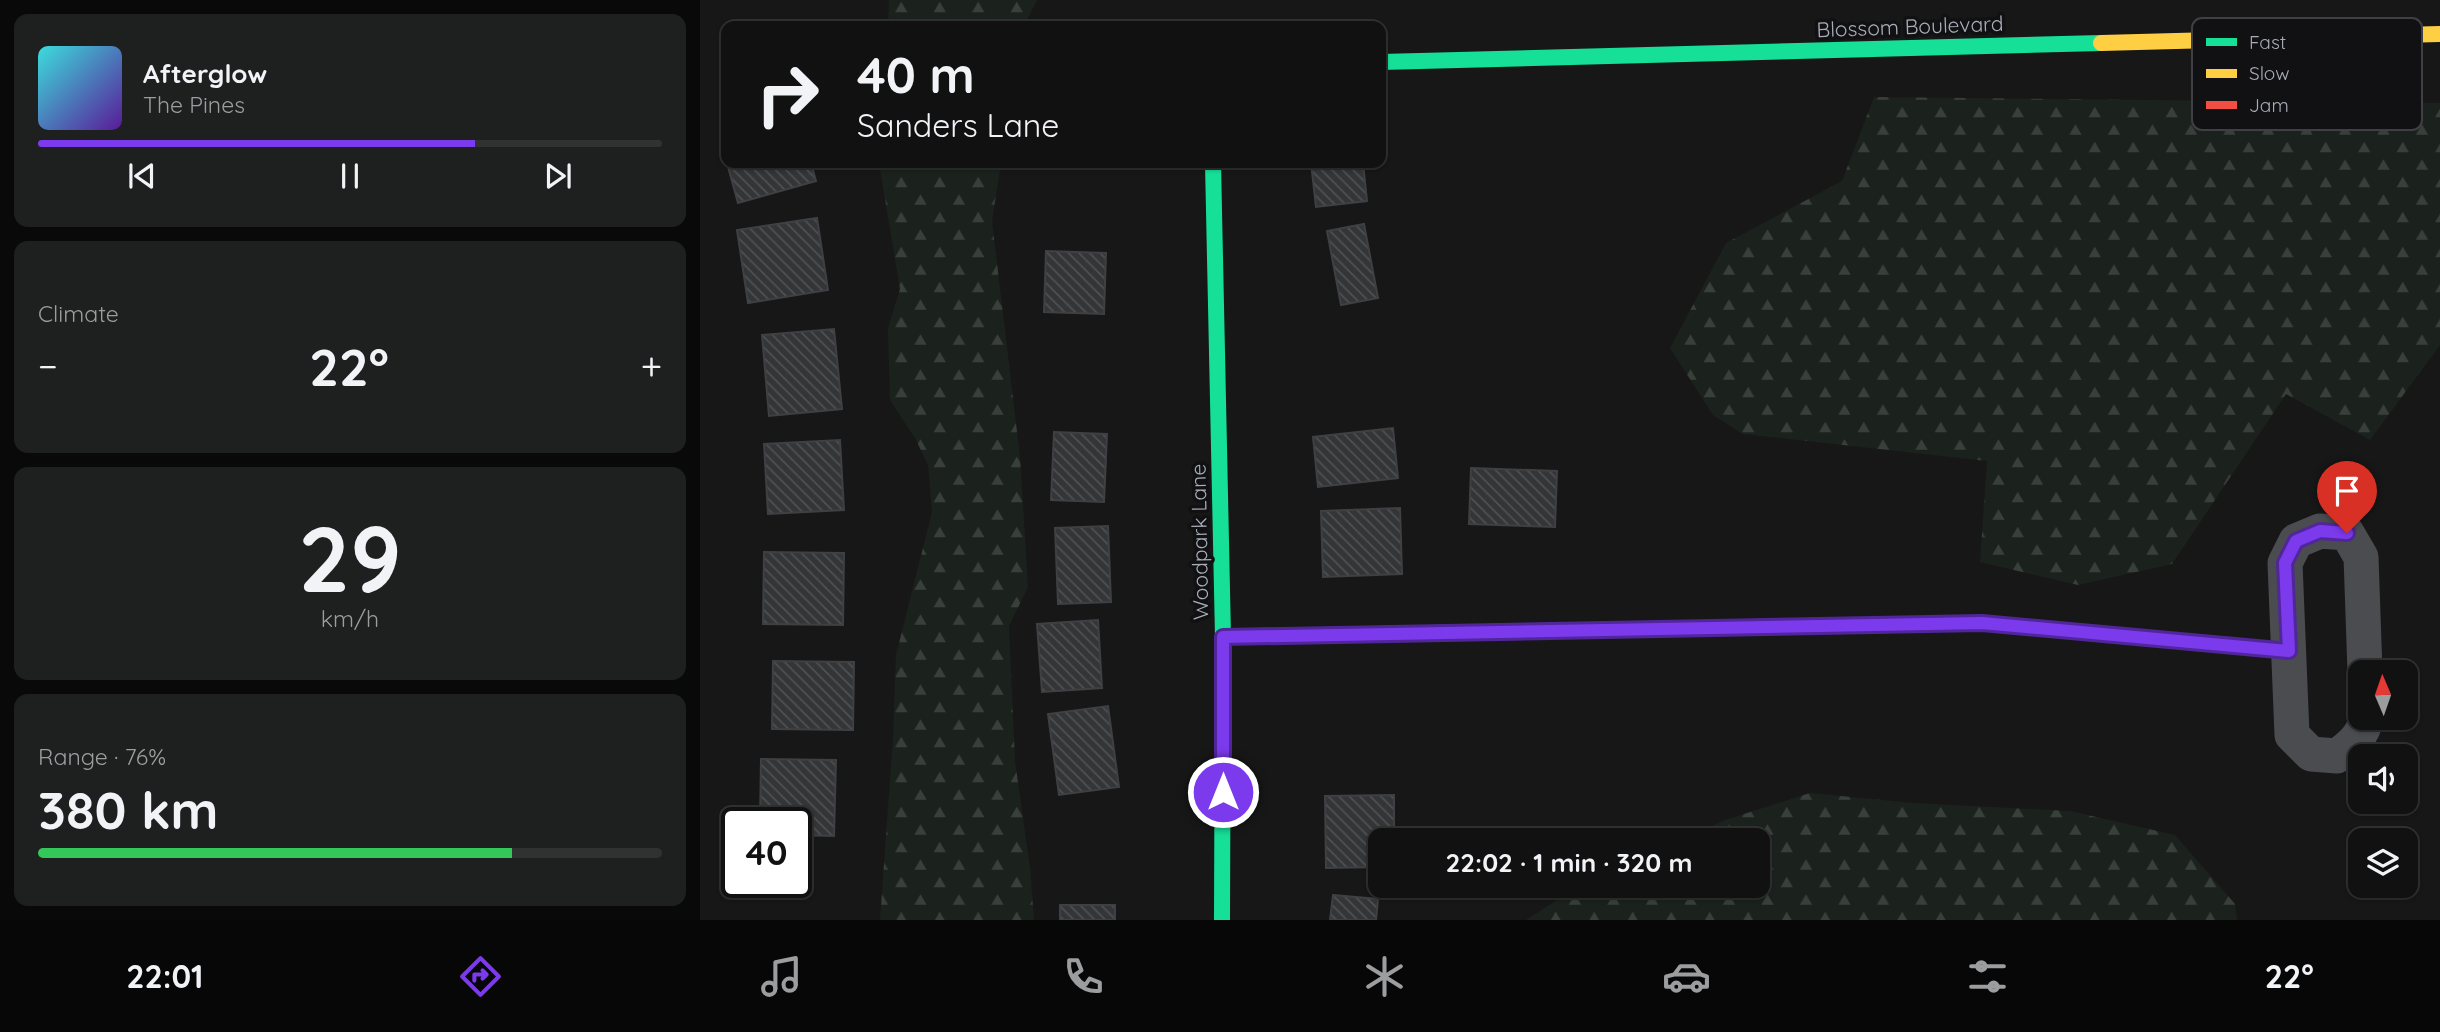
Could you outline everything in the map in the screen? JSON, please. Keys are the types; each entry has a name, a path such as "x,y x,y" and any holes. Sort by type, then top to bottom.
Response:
{"street":[{"name":"Blossom Boulevard","path":"2422,33 2440,33"},
{"name":"Blossom Boulevard","path":"1386,62 2192,40"},
{"name":"Woodpark Lane","path":"1213,168 1223,637 1222,920"},
{"path":"2362,730 2355,743 2337,756 2311,754 2292,735 2285,563 2296,541 2320,531 2347,533 2361,557 2365,660"},
{"path":"1223,637 1982,623 2289,651"}],"green space":[{"path":"889,0 1037,0 1026,21 888,21"},
{"path":"1874,97 2192,100 2192,130 2422,130 2422,103 2440,103 2440,345 2370,440 2286,394 2172,564 2078,585 1980,562 1987,461 1743,434 1713,415 1670,348 1726,243 1842,181"},
{"path":"880,168 1000,168 992,221 1020,457 1028,587 1009,626 1015,761 1030,868 1034,920 880,920 896,655 932,512 928,465 915,438 890,400 888,328 900,289"},
{"path":"1810,793 1913,803 2070,811 2175,835 2235,904 2237,920 1526,920 1560,898 1770,898 1770,828 1707,828"}],"building":[{"path":"728,168 812,168 816,181 738,203"},
{"path":"1312,168 1364,168 1367,201 1316,207"},
{"path":"817,218 828,290 748,303 737,230"},
{"path":"1364,224 1378,298 1341,305 1327,231"},
{"path":"1046,251 1106,253 1104,314 1044,312"},
{"path":"834,329 842,409 769,416 762,335"},
{"path":"1393,428 1398,478 1318,487 1313,437"},
{"path":"1054,432 1107,434 1104,502 1051,500"},
{"path":"840,440 844,510 768,514 764,444"},
{"path":"1471,468 1557,471 1555,527 1469,524"},
{"path":"1400,508 1402,574 1323,577 1321,511"},
{"path":"1108,526 1111,602 1058,604 1055,528"},
{"path":"764,552 844,553 843,625 763,624"},
{"path":"1098,620 1102,688 1042,692 1037,624"},
{"path":"773,661 854,662 853,730 772,729"},
{"path":"1108,706 1119,787 1059,795 1048,714"},
{"path":"761,759 836,760 834,836 812,835 812,807 760,807"},
{"path":"1394,795 1394,828 1368,828 1368,867 1326,868 1325,796"},
{"path":"1333,895 1378,899 1376,920 1330,920"},
{"path":"1060,905 1115,905 1115,920 1060,920"}],"traffic: fast":[{"path":"1386,62 2101,43"},
{"path":"1213,168 1223,637 1222,920"},
{"path":"1223,637 1920,624"},
{"path":"2126,636 2289,651"}],"traffic: slow":[{"path":"2422,34 2440,34"},
{"path":"2101,43 2192,41"}],"traffic: jam":[{"path":"1920,624 1982,623 2126,636"}],"route":[{"path":"1223,792 1223,637 1982,623 2289,651 2285,563 2296,541 2320,531 2347,533"}]}
